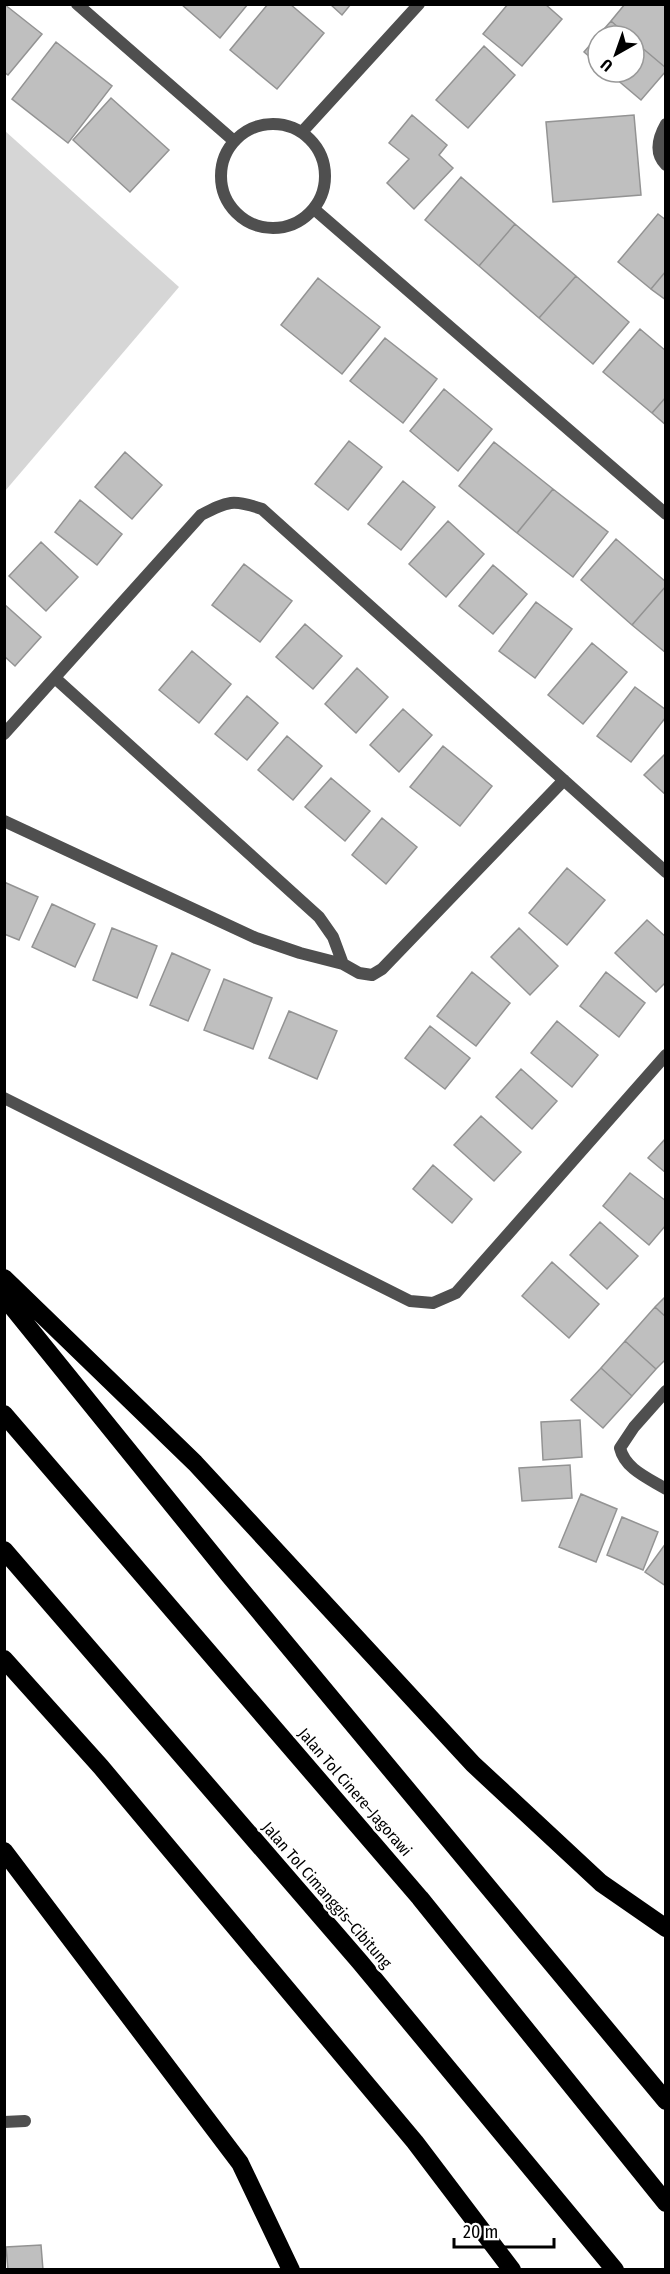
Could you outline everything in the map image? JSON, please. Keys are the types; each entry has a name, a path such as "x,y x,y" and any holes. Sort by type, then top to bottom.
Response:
{"highway":[{"path":"4,1278 195,1463 473,1764 601,1883 666,1928"},
{"path":"4,1297 230,1575 666,2101"},
{"name":"Jalan Tol Cinere–Jagorawi","path":"4,1414 420,1898 666,2203"},
{"name":"Jalan Tol Cimanggis–Cibitung","path":"4,1550 360,1962 615,2270"},
{"path":"4,1659 101,1767 415,2142 513,2270"},
{"path":"4,1851 240,2163 291,2270"}],"street":[{"path":"77,4 234,141"},
{"path":"302,132 419,4"},
{"path":"266,124 285,126 302,132 317,148 325,168 324,189 314,209 297,222 275,228 260,226 240,215 226,198 222,183 222,168 226,154 234,141 248,130 266,124"},
{"path":"666,124 657,144 660,159 666,165"},
{"path":"314,209 666,514"},
{"path":"4,734 201,515 225,502 244,503 262,509 666,872"},
{"path":"55,678 320,917 333,936 343,964"},
{"path":"4,821 256,938 343,964 359,973 372,975 382,969 564,780"},
{"path":"4,1098 410,1301 433,1304 456,1293 666,1055"},
{"path":"666,1391 634,1427 620,1448 622,1457 630,1466 666,1489"},
{"path":"4,2122 25,2121"}],"shaded area":[{"path":"5,131 179,287 5,491"}],"building":[{"path":"4,4 42,34 8,75 4,72"},
{"path":"181,4 248,4 220,38"},
{"path":"268,4 290,4 324,33 277,89 230,50"},
{"path":"330,4 351,4 342,15"},
{"path":"508,4 545,4 562,19 522,66 483,34"},
{"path":"625,4 663,4 666,6 666,68 646,51 646,24 614,24 611,21"},
{"path":"56,42 112,86 68,143 12,99"},
{"path":"484,46 515,75 468,128 436,100"},
{"path":"646,51 666,68 666,71 641,100 622,84 646,84"},
{"path":"111,98 169,150 130,192 73,140"},
{"path":"412,115 447,145 439,155 453,168 414,209 387,183 409,159 389,143"},
{"path":"634,115 641,195 553,202 546,122"},
{"path":"461,177 515,224 479,266 425,220"},
{"path":"658,214 666,220 666,271 651,289 618,262"},
{"path":"515,224 576,276 539,318 479,266"},
{"path":"666,271 666,300 651,289"},
{"path":"576,276 629,322 593,364 539,318"},
{"path":"318,278 380,327 342,374 281,325"},
{"path":"640,329 666,351 666,397 652,413 603,372"},
{"path":"385,338 437,379 403,423 350,381"},
{"path":"444,389 492,429 458,471 410,431"},
{"path":"666,397 666,425 652,413"},
{"path":"349,441 382,467 348,510 315,484"},
{"path":"494,442 553,489 517,533 459,486"},
{"path":"125,452 162,485 132,519 95,487"},
{"path":"403,481 435,507 401,550 368,524"},
{"path":"553,489 608,532 573,577 517,533"},
{"path":"80,500 122,534 97,565 55,532"},
{"path":"448,521 484,554 446,597 409,564"},
{"path":"616,539 666,582 666,586 632,625 581,580"},
{"path":"41,542 78,577 46,611 9,576"},
{"path":"244,564 292,601 260,642 212,605"},
{"path":"493,565 527,594 493,634 459,606"},
{"path":"666,586 666,653 632,625"},
{"path":"536,602 572,629 535,678 499,651"},
{"path":"4,604 41,637 15,666 4,656"},
{"path":"305,624 342,656 313,689 276,657"},
{"path":"592,643 627,672 583,724 548,695"},
{"path":"192,651 231,684 199,723 159,690"},
{"path":"357,668 388,697 356,733 325,704"},
{"path":"635,687 666,710 666,717 631,762 597,736"},
{"path":"247,696 278,723 247,760 215,734"},
{"path":"403,709 432,735 399,772 370,745"},
{"path":"287,736 322,766 293,800 258,770"},
{"path":"443,746 492,786 460,826 410,787"},
{"path":"666,753 666,795 644,775"},
{"path":"331,778 370,811 345,841 305,807"},
{"path":"382,818 417,847 386,884 352,855"},
{"path":"567,868 605,900 567,945 529,913"},
{"path":"4,882 38,897 19,940 4,934"},
{"path":"52,904 95,924 75,967 32,947"},
{"path":"647,920 666,937 666,982 656,992 615,953"},
{"path":"112,928 157,946 137,998 93,980"},
{"path":"519,928 558,966 530,995 491,957"},
{"path":"172,953 210,970 188,1021 150,1005"},
{"path":"472,972 510,1003 476,1046 437,1016"},
{"path":"606,972 645,1003 619,1037 580,1006"},
{"path":"224,979 272,998 253,1049 204,1030"},
{"path":"289,1011 337,1031 317,1079 269,1058"},
{"path":"557,1021 598,1055 572,1087 531,1053"},
{"path":"430,1026 470,1058 445,1089 405,1058"},
{"path":"521,1069 557,1101 532,1129 496,1097"},
{"path":"481,1116 521,1152 494,1181 454,1145"},
{"path":"666,1138 666,1173 648,1158"},
{"path":"433,1165 472,1199 452,1223 413,1189"},
{"path":"630,1173 666,1201 666,1225 649,1245 603,1206"},
{"path":"600,1222 638,1256 607,1289 570,1255"},
{"path":"552,1262 599,1304 569,1338 522,1296"},
{"path":"666,1296 666,1317 655,1307"},
{"path":"655,1307 666,1317 666,1359 656,1369 625,1341"},
{"path":"625,1341 656,1369 632,1396 601,1368"},
{"path":"601,1368 632,1396 603,1428 571,1400"},
{"path":"580,1420 582,1457 543,1460 541,1422"},
{"path":"570,1465 572,1498 522,1501 519,1468"},
{"path":"581,1494 617,1509 596,1562 559,1547"},
{"path":"622,1517 658,1532 643,1570 607,1555"},
{"path":"666,1543 666,1586 645,1572"},
{"path":"41,2245 43,2270 8,2270 6,2247"}]}
